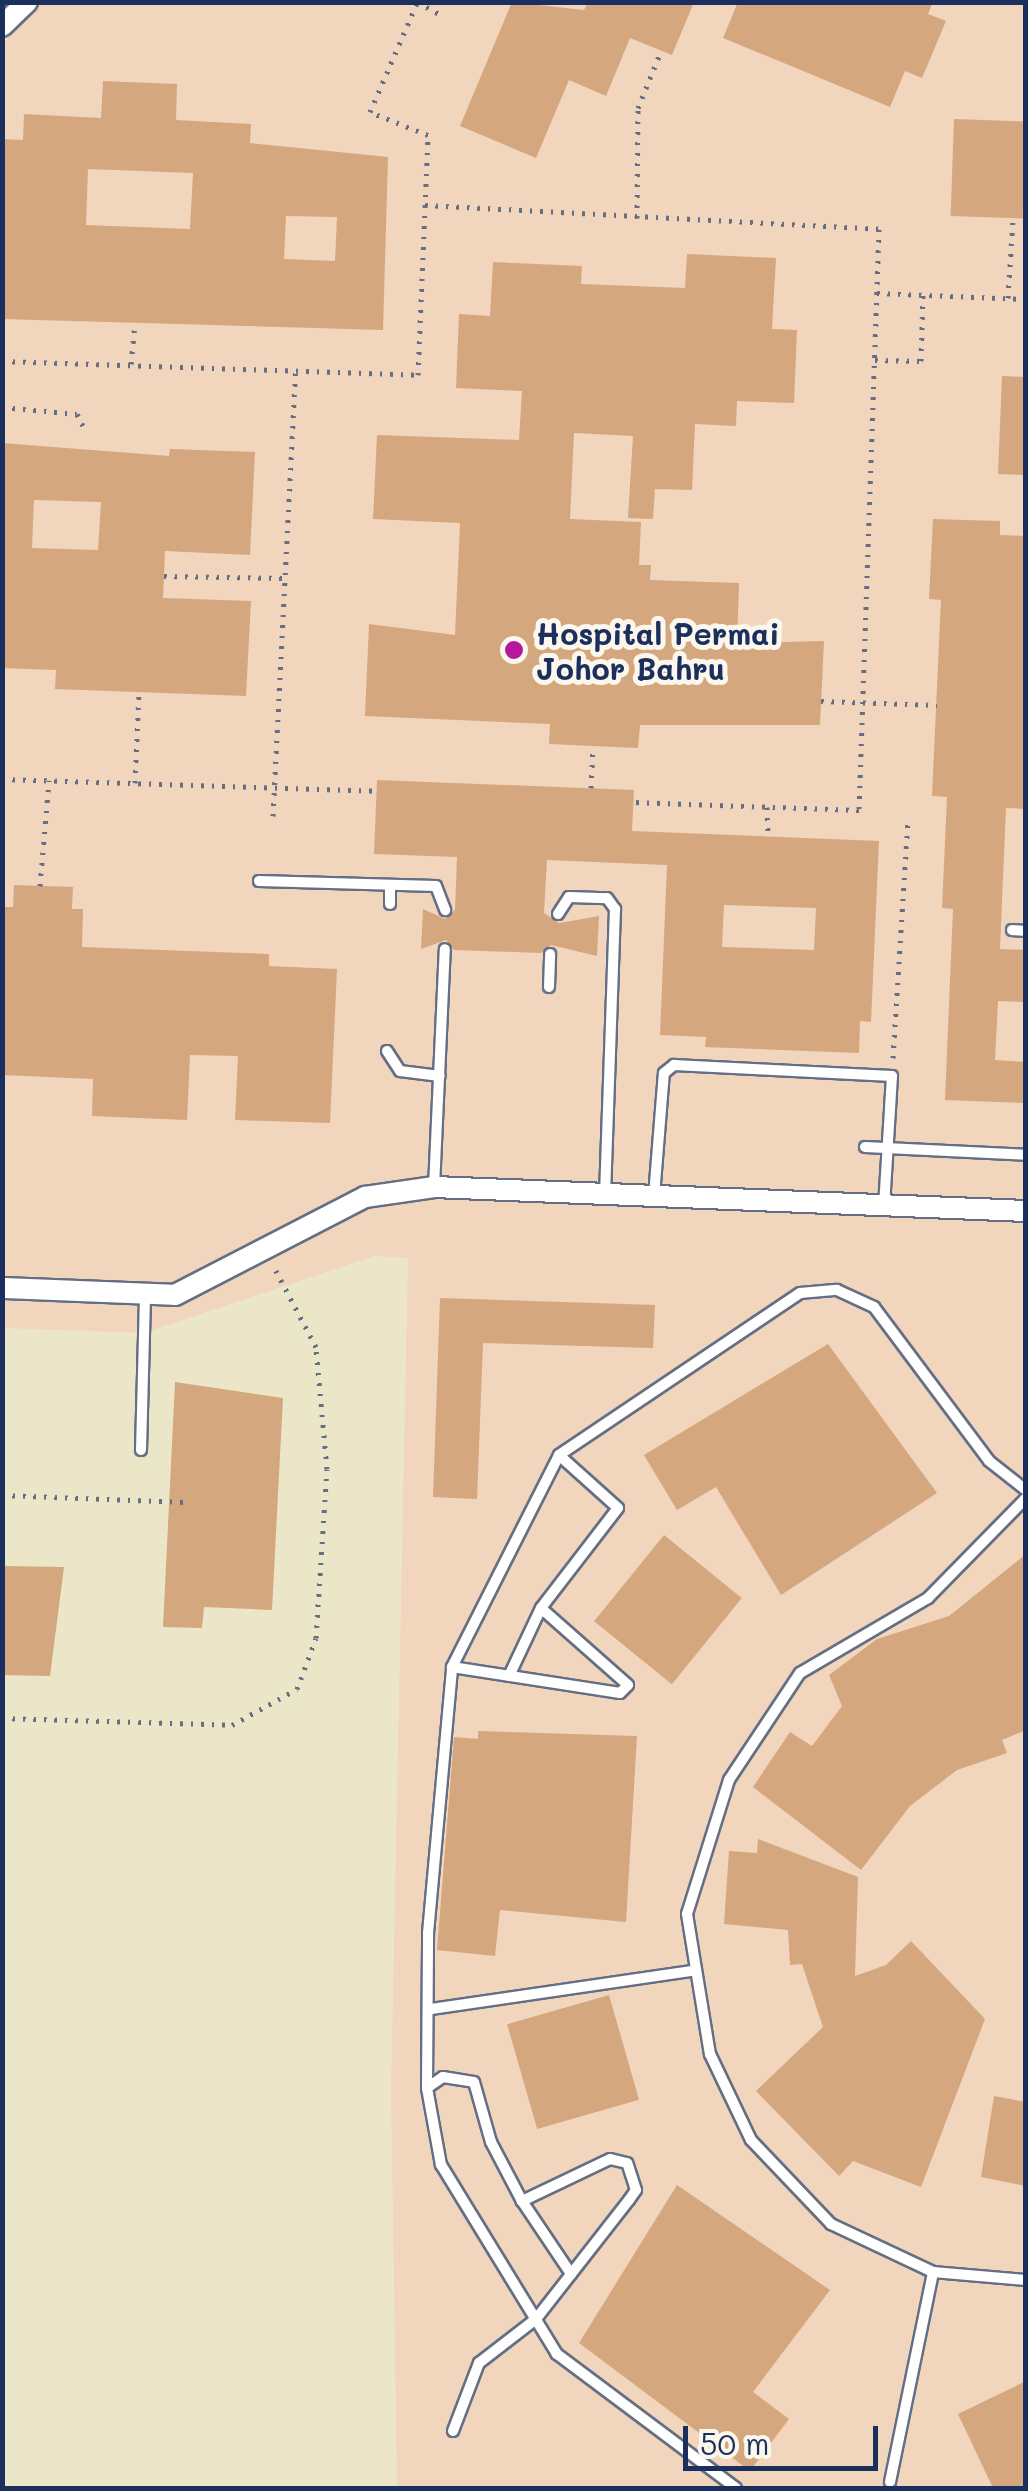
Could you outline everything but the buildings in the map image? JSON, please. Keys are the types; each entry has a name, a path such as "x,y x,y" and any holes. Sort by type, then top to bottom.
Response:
{"street":[{"path":"2,26 27,2"},
{"path":"2,1288 176,1295 366,1197 434,1187 1026,1211"}],"lane":[{"path":"258,881 436,886 445,910"},
{"path":"390,885 390,904"},
{"path":"558,914 569,897 607,898 615,909 605,1196"},
{"path":"1012,930 1026,931"},
{"path":"434,1187 445,950"},
{"path":"549,987 550,954"},
{"path":"388,1051 400,1071 440,1076"},
{"path":"654,1197 664,1073 674,1065 892,1076 884,1208"},
{"path":"660,1140 675,1140"},
{"path":"865,1148 1026,1155"},
{"path":"736,2488 557,2354 441,2164 426,2088 432,2009 428,1932 452,1667 559,1454 750,1322 800,1294 837,1290 894,1325 989,1460 1026,1494 928,1598 800,1674 729,1780 687,1914 692,1972 710,2054 750,2140 831,2224 933,2272 1026,2280"},
{"path":"141,1450 145,1296"},
{"path":"509,1676 541,1608 618,1508 559,1454"},
{"path":"452,1667 620,1692 628,1685 541,1608"},
{"path":"432,2009 692,1972"},
{"path":"426,2088 444,2077 474,2082 491,2142 522,2201 571,2274"},
{"path":"454,2431 479,2363 536,2319 636,2190 634,2167 610,2159 522,2201"},
{"path":"890,2482 933,2272"}],"path":[{"path":"2,361 418,375 428,135 370,112 417,3 440,14"},
{"path":"637,218 638,108 661,51"},
{"path":"425,206 879,229 859,810 634,802"},
{"path":"1008,298 1012,218"},
{"path":"877,293 1026,299"},
{"path":"874,360 921,361 924,295"},
{"path":"132,364 134,324"},
{"path":"274,816 296,368"},
{"path":"2,407 78,414 86,432"},
{"path":"164,576 286,578"},
{"path":"135,783 139,692"},
{"path":"821,701 937,706"},
{"path":"591,788 593,746"},
{"path":"2,778 376,791"},
{"path":"40,886 50,780"},
{"path":"767,806 768,837"},
{"path":"892,1076 908,819"},
{"path":"2,1718 232,1725 297,1689 316,1638 327,1470 316,1347 266,1251"},
{"path":"2,1495 185,1502"}],"shaded area":[{"name":"Hospital Permai Johor Bahru","path":"40,2 1025,3 1025,2488 397,2488 391,2089 408,1258 374,1256 144,1333 3,1328 3,44"}],"place":[{"name":"Hospital Permai Johor Bahru","path":"514,650"}]}
